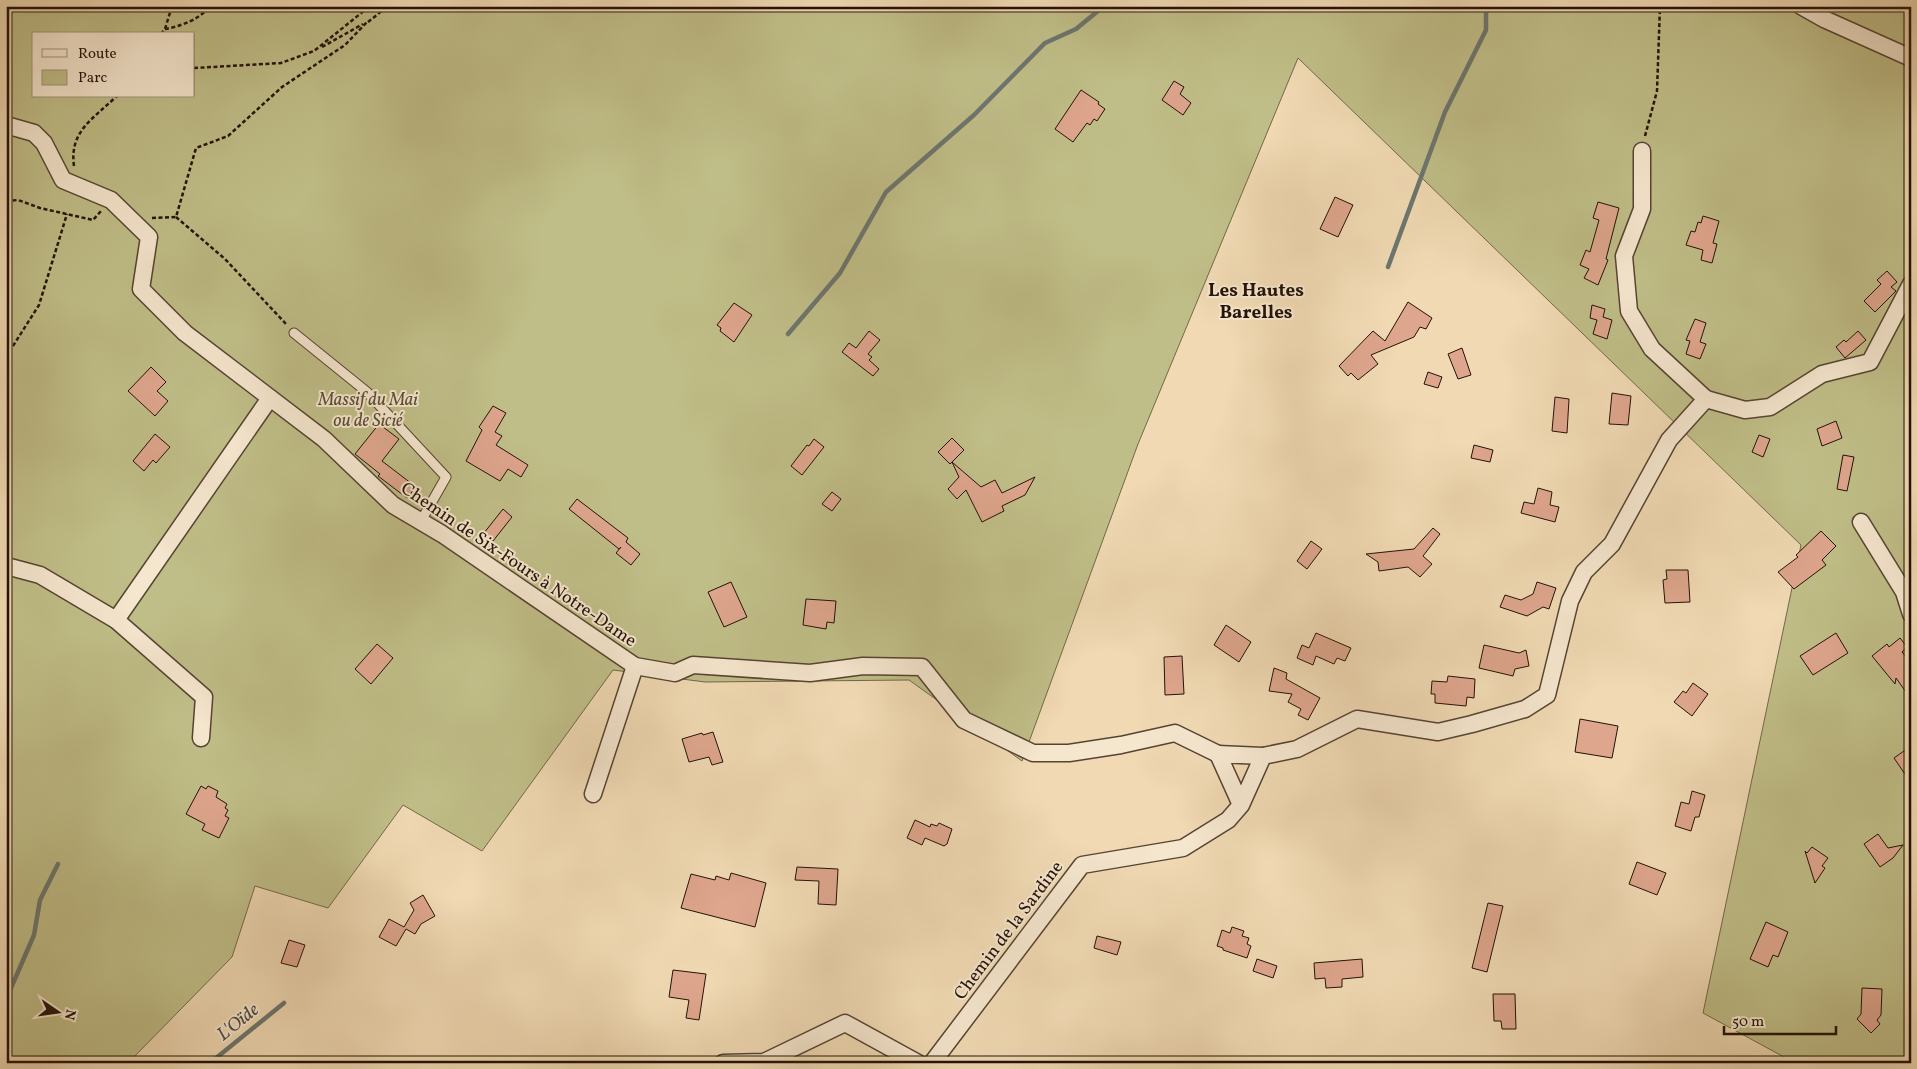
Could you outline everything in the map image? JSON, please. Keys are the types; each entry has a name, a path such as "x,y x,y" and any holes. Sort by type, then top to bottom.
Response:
{"street":[{"path":"1801,6 1824,19 1911,58"},
{"path":"6,125 34,133 44,143 70,182"},
{"path":"1642,151 1642,209 1624,256 1629,311 1652,349 1706,399 1745,410 1770,407 1822,374 1870,362 1911,284"},
{"name":"Chemin de Six-Fours à Notre-Dame","path":"70,182 111,200 149,237 141,288 185,333 324,439 393,505 442,534 635,666 675,673 693,665 810,673 863,666 922,668 964,720 1033,753 1069,753 1121,745 1175,733 1218,754"},
{"path":"116,620 270,398"},
{"path":"1241,804 1218,754 1263,756 1297,749 1356,719 1438,732 1526,708 1546,695 1570,601 1584,572 1612,544 1669,440 1706,399"},
{"path":"1861,522 1904,592 1911,614"},
{"path":"6,568 10,567 40,575 116,620 204,697 201,738"},
{"path":"593,794 635,666"},
{"name":"Chemin de la Sardine","path":"932,1063 1082,866 1183,848 1228,820 1241,804 1263,756"},
{"path":"723,1063 764,1062 845,1023 918,1063"}],"lane":[{"path":"294,333 367,392 446,478 421,522"}],"path":[{"path":"163,32 172,6"},
{"path":"165,29 180,26 205,12 210,6"},
{"path":"314,52 370,6"},
{"path":"195,68 281,63 314,52 367,22 388,6"},
{"path":"1642,151 1657,91 1660,6"},
{"path":"176,217 196,148 228,136 282,88 345,45 367,22"},
{"path":"70,182 72,154 80,131 115,98"},
{"path":"6,201 18,200 40,208 93,220 111,200"},
{"path":"6,357 40,305 67,214"},
{"path":"130,219 176,217 225,259 294,333"}],"green space":[{"name":"Massif du Mai ou de Sicié","path":"6,6 1911,6 1911,1063 1795,1063 1703,1013 1801,545 1298,58 1138,444 1022,761 909,680 705,682 613,670 482,851 403,805 328,908 255,886 232,957 128,1063 6,1063"}],"building":[{"path":"1174,81 1184,87 1180,94 1191,103 1183,115 1162,100"},
{"path":"1081,90 1099,102 1098,104 1105,109 1097,121 1094,119 1090,125 1087,123 1073,142 1055,129"},
{"path":"1335,197 1353,205 1338,237 1320,229"},
{"path":"1598,202 1619,208 1606,259 1608,260 1598,285 1584,278 1589,269 1580,265 1586,250 1590,252 1599,220 1593,218"},
{"path":"1703,216 1719,221 1713,243 1717,244 1712,263 1701,260 1703,250 1686,245 1691,231 1695,232 1698,222 1701,223"},
{"path":"1887,271 1897,282 1891,287 1896,291 1875,312 1864,301 1881,284 1877,280"},
{"path":"1408,302 1432,318 1426,329 1420,327 1414,337 1371,355 1378,364 1358,380 1351,373 1348,376 1339,366 1373,331 1385,341"},
{"path":"734,303 752,315 734,342 720,331 721,328 717,325"},
{"path":"1592,305 1605,309 1603,317 1612,320 1607,339 1593,334 1597,320 1590,318"},
{"path":"1695,319 1706,323 1700,342 1706,344 1700,359 1686,354 1690,341 1686,340"},
{"path":"869,331 880,340 868,354 872,357 869,360 879,369 873,376 842,352 849,343 856,348"},
{"path":"1858,331 1866,340 1845,358 1836,347 1844,340 1846,342"},
{"path":"1462,348 1471,375 1458,379 1448,354"},
{"path":"151,367 166,382 157,391 168,401 155,416 128,391"},
{"path":"1428,372 1442,377 1438,388 1424,384"},
{"path":"1612,393 1631,396 1628,425 1609,424"},
{"path":"1555,397 1569,399 1567,433 1552,431"},
{"path":"493,406 506,413 495,432 502,436 496,445 528,465 521,477 508,469 500,481 466,461 482,430 479,427"},
{"path":"1836,421 1842,438 1822,446 1817,429"},
{"path":"379,424 399,439 382,461 416,487 407,498 378,476 380,474 355,454"},
{"path":"155,434 170,447 156,463 153,460 144,471 133,461"},
{"path":"1759,435 1770,439 1763,457 1752,452"},
{"path":"952,438 964,450 950,464 938,452"},
{"path":"814,439 824,447 802,475 791,466"},
{"path":"1474,445 1493,450 1490,462 1471,458"},
{"path":"1843,455 1854,457 1847,491 1837,489"},
{"path":"952,462 981,487 995,480 1002,493 1035,477 1025,495 1002,506 1004,511 982,522 966,490 957,499 948,489 959,477"},
{"path":"1538,488 1552,492 1550,505 1559,507 1555,522 1521,513 1524,502 1534,504"},
{"path":"832,492 841,499 832,511 822,504"},
{"path":"577,499 628,538 626,542 640,554 631,565 616,553 621,547 619,549 569,509"},
{"path":"503,509 512,517 493,541 484,533"},
{"path":"1433,528 1440,534 1423,556 1432,564 1420,577 1408,567 1379,571 1378,562 1366,554 1414,549"},
{"path":"1821,531 1836,546 1822,560 1826,565 1794,589 1778,572 1798,557 1796,555"},
{"path":"1311,541 1322,549 1307,569 1297,561"},
{"path":"1666,570 1688,570 1690,602 1665,603 1663,580 1667,579"},
{"path":"731,582 747,617 724,627 708,592"},
{"path":"1537,582 1556,588 1549,609 1543,607 1527,616 1500,607 1505,595 1521,600 1533,594"},
{"path":"806,599 836,601 834,623 827,622 826,629 803,625"},
{"path":"1226,625 1251,642 1239,662 1214,645"},
{"path":"1316,633 1351,648 1345,661 1337,658 1334,664 1316,656 1313,665 1297,658 1302,645 1309,648"},
{"path":"1836,633 1848,653 1813,675 1800,656"},
{"path":"1900,638 1907,647 1902,652 1911,663 1911,699 1896,678 1895,684 1872,656 1887,644 1889,647"},
{"path":"377,644 393,658 371,684 355,669"},
{"path":"1484,645 1519,653 1526,650 1529,666 1515,669 1513,676 1479,668"},
{"path":"1182,656 1184,694 1165,695 1164,657"},
{"path":"1274,668 1287,673 1286,679 1320,698 1308,720 1298,715 1301,709 1288,702 1292,694 1269,691"},
{"path":"1448,676 1475,679 1474,698 1467,697 1466,706 1435,703 1435,694 1431,694 1432,681 1447,682"},
{"path":"1693,683 1708,694 1692,716 1674,702 1683,691 1686,693"},
{"path":"1580,719 1618,726 1612,758 1575,752"},
{"path":"713,732 723,762 712,765 709,757 689,762 682,739"},
{"path":"1911,746 1911,783 1894,758"},
{"path":"201,786 206,789 208,786 218,791 216,797 227,804 225,808 228,810 225,816 229,818 219,838 202,830 205,824 186,814"},
{"path":"1692,791 1705,795 1699,817 1695,817 1691,831 1675,826 1681,802 1689,804"},
{"path":"915,820 930,827 931,824 937,826 939,823 952,829 947,844 944,846 925,838 922,845 907,838"},
{"path":"1878,834 1888,848 1903,845 1893,858 1880,867 1864,844"},
{"path":"1812,847 1828,858 1822,866 1825,868 1815,883 1805,851 1807,853"},
{"path":"1637,862 1666,873 1657,895 1629,884"},
{"path":"797,867 838,869 836,905 818,904 819,881 795,880"},
{"path":"731,873 766,883 755,927 681,908 691,874 715,880 716,876 729,880"},
{"path":"423,895 435,916 421,924 415,934 406,929 396,946 379,937 389,919 404,927 414,910 410,903"},
{"path":"1488,903 1503,906 1487,972 1472,968"},
{"path":"1766,922 1788,932 1778,957 1773,955 1768,967 1750,959"},
{"path":"1232,927 1244,931 1242,936 1249,938 1247,944 1251,946 1247,958 1217,946 1222,930 1230,933"},
{"path":"1097,936 1121,942 1117,955 1094,948"},
{"path":"289,940 305,945 297,967 281,963"},
{"path":"1257,959 1277,966 1273,978 1253,971"},
{"path":"1362,959 1363,977 1342,979 1342,987 1326,988 1325,978 1315,979 1314,963"},
{"path":"673,970 706,974 699,1020 686,1018 689,1000 669,997"},
{"path":"1862,988 1882,989 1881,1015 1877,1020 1880,1024 1871,1033 1857,1019 1861,1014"},
{"path":"1493,994 1515,994 1516,1029 1502,1029 1501,1021 1494,1021"}],"waterway":[{"path":"788,334 840,273 886,192 974,115 1045,43 1076,29 1104,6"},
{"path":"1388,267 1445,112 1486,30 1486,6"},
{"name":"L'Oïde","path":"6,1021 11,988 34,935 40,900 58,864"},
{"name":"L'Oïde","path":"210,1063 284,1003"}],"district":[{"name":"Les Hautes Barelles","path":"1256,300"}]}
